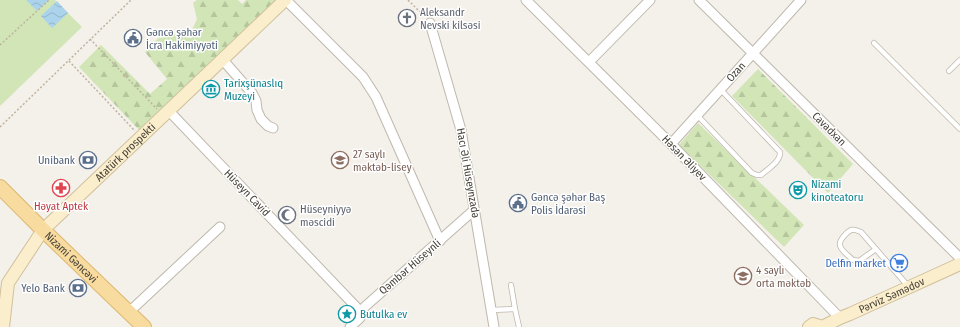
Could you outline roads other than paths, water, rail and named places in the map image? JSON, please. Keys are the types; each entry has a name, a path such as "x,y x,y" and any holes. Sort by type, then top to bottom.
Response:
{"main road":[{"name":"Atatürk prospekti","path":"3,327 8,283 43,230 286,0"},
{"name":"Nizami Gəncəvi","path":"0,187 144,327"},
{"name":"Pərviz Səmədov","path":"809,327 812,324 822,327 960,264"}],"street":[{"path":"286,0 363,76 376,97 440,241"},
{"name":"Həsən Əliyev","path":"526,0 671,144 840,318"},
{"path":"589,62 650,0"},
{"name":"Cavadxan","path":"699,0 960,258"},
{"name":"Ozan","path":"671,144 801,0"},
{"name":"Hacı Əli Hüseynzadə","path":"430,22 461,130 494,327"},
{"path":"222,59 252,93 261,119 268,126 273,128"},
{"name":"Hüseyn Cavid","path":"165,113 360,311"},
{"name":"Qəmbər Hüseynli","path":"350,327 360,318 360,311 474,210"},
{"path":"128,313 220,228"}],"lane":[{"path":"874,43 960,129"},
{"path":"949,71 960,60"},
{"path":"697,115 752,173 762,175 777,161 781,156 780,152 721,90"},
{"path":"876,249 859,261 856,261 840,248 839,244 841,239 851,230 861,232 876,249 909,287"},
{"path":"511,285 519,327"},
{"path":"491,310 515,309"}],"water":[{"path":"26,0 49,0 37,11"},
{"path":"57,1 68,13 52,28 41,16"}],"place":[{"name":"Aleksandr Nevski kilsəsi","path":"407,18"},
{"name":"Gəncə şəhər İcra Hakimiyyəti","path":"133,38"},
{"name":"Tarixşünaslıq Muzeyi","path":"211,89"},
{"name":"Unibank","path":"88,160"},
{"name":"27 saylı məktəb-lisey","path":"340,160"},
{"name":"Həyat Aptek","path":"61,188"},
{"name":"Nizami kinoteatoru","path":"798,190"},
{"name":"Gəncə şəhər Baş Polis İdarəsi","path":"518,203"},
{"name":"Hüseyniyyə məscidi","path":"287,215"},
{"name":"Delfin market","path":"899,263"},
{"name":"4 saylı orta məktəb","path":"743,276"},
{"name":"Yelo Bank","path":"78,288"},
{"name":"Butulka ev","path":"347,314"}]}
